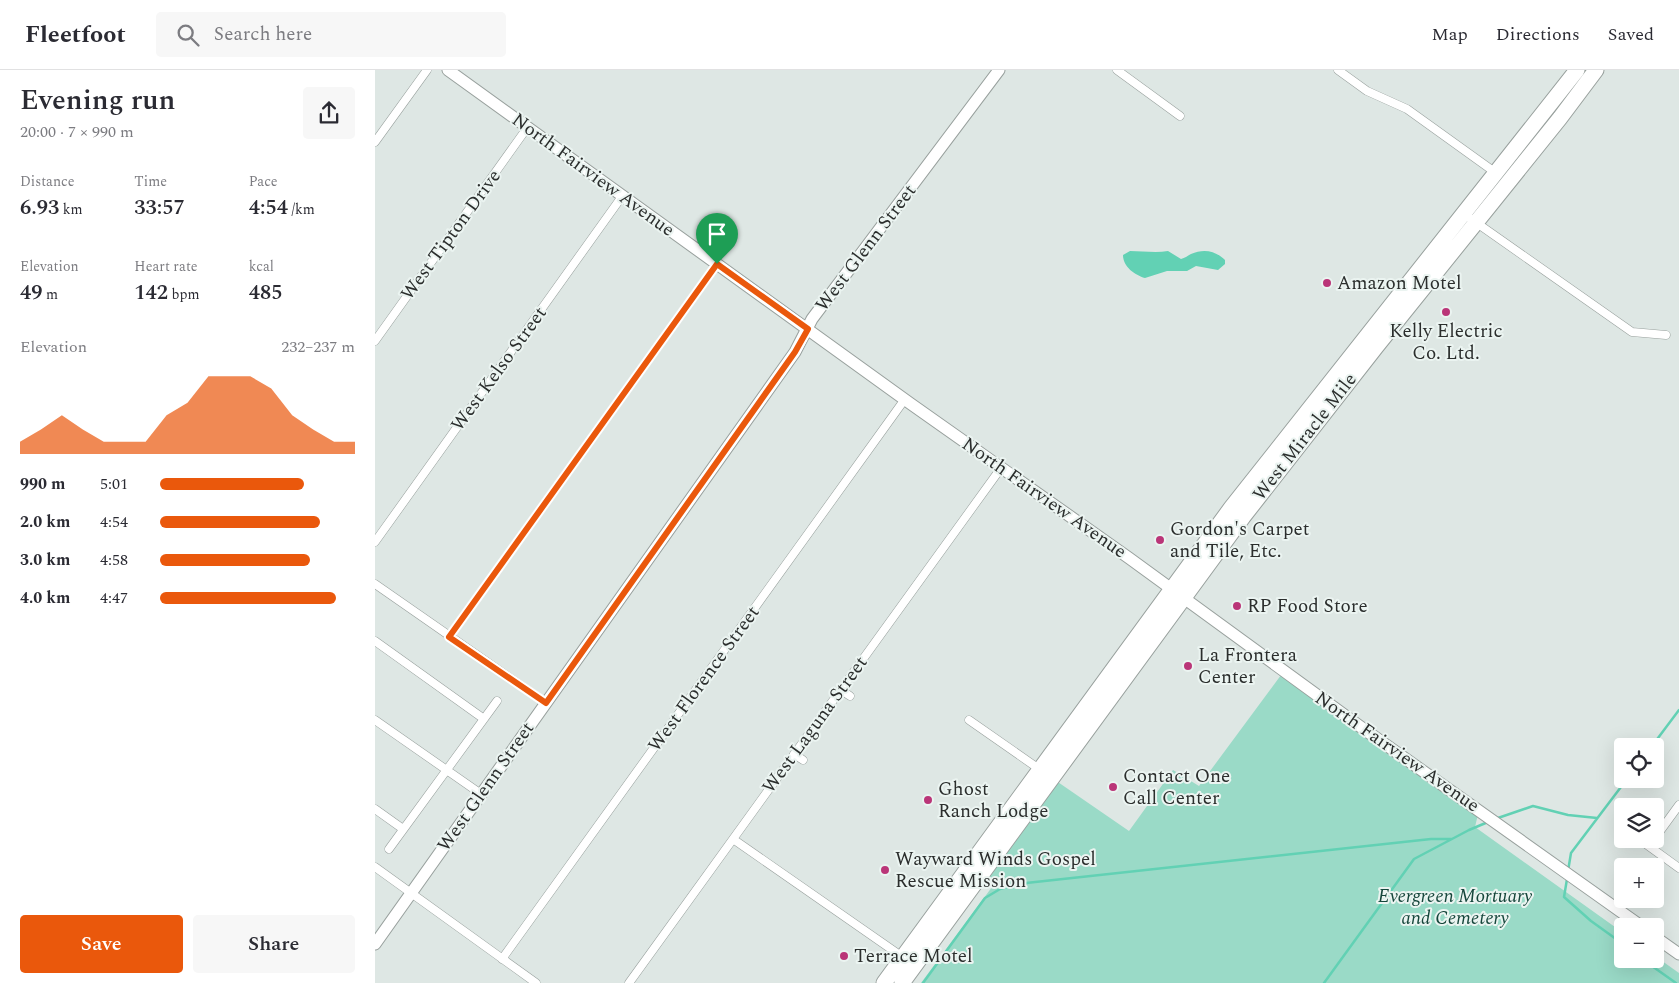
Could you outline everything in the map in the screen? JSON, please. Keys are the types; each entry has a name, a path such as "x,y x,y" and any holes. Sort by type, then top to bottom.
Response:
{"highway":[{"name":"West Miracle Mile","path":"884,983 909,962 1178,594 1248,510 1324,413 1470,218 1497,173 1577,70"},
{"name":"West Miracle Mile","path":"1178,594 1231,508 1370,331 1559,118 1596,70"},
{"path":"1324,413 1322,407 1325,398 1369,340 1370,331"},
{"name":"West Miracle Mile","path":"902,983 909,962"}],"street":[{"path":"375,142 427,70"},
{"name":"North Fairview Avenue","path":"448,70 905,400 1630,918"},
{"name":"West Glenn Street","path":"375,944 795,352 812,319 999,70"},
{"path":"1117,70 1181,116"},
{"path":"1338,70 1367,91 1407,109 1497,173"},
{"name":"West Tipton Drive","path":"375,342 527,128"},
{"name":"West Kelso Street","path":"375,542 623,196"},
{"path":"1470,218 1631,332 1666,335"},
{"path":"449,637 717,264"},
{"name":"West Florence Street","path":"502,959 905,400"},
{"name":"West Laguna Street","path":"629,983 1001,468"},
{"path":"375,584 546,703"},
{"path":"375,641 484,719"},
{"path":"841,690 850,696"},
{"path":"389,849 497,702"},
{"path":"375,720 481,794"},
{"path":"969,720 1046,774"},
{"path":"794,754 803,760"},
{"path":"1664,826 1679,805"},
{"path":"375,809 403,830"},
{"path":"733,839 909,962"},
{"path":"1652,848 1679,868"},
{"path":"375,867 536,983"},
{"path":"1664,943 1679,954"}],"green space":[{"name":"Evergreen Mortuary and Cemetery","path":"1284,671 1479,810 1475,827 1614,926 1614,968 1664,968 1664,962 1679,973 1679,983 921,983 992,887 972,887 1052,778 1129,831 1173,770 1199,786"}],"shaded area":[{"path":"1130,251 1168,251 1181,259 1196,252 1209,251 1225,260 1225,264 1218,270 1196,266 1187,271 1167,271 1145,278 1137,275 1127,267 1123,255"}],"waterway":[{"path":"1658,738 1679,710"},
{"path":"1568,871 1571,853 1620,788"},
{"path":"1495,819 1533,806 1568,815 1597,818"},
{"path":"1324,983 1414,859 1488,822"},
{"path":"923,983 985,898 1000,889 1017,884 1431,839 1451,839"},
{"path":"1567,879 1564,897 1591,921 1614,938"},
{"path":"1655,968 1676,983"}],"place":[{"name":"Amazon Motel","path":"1327,283"},
{"name":"Kelly Electric Co. Ltd.","path":"1446,312"},
{"name":"Gordon's Carpet and Tile, Etc.","path":"1160,540"},
{"name":"RP Food Store","path":"1237,606"},
{"name":"La Frontera Center","path":"1188,666"},
{"name":"Contact One Call Center","path":"1113,787"},
{"name":"Ghost Ranch Lodge","path":"928,800"},
{"name":"Wayward Winds Gospel Rescue Mission","path":"885,870"},
{"name":"Terrace Motel","path":"844,956"}],"route":[{"path":"717,264 808,329 795,352 546,703 449,637 717,264"}]}
